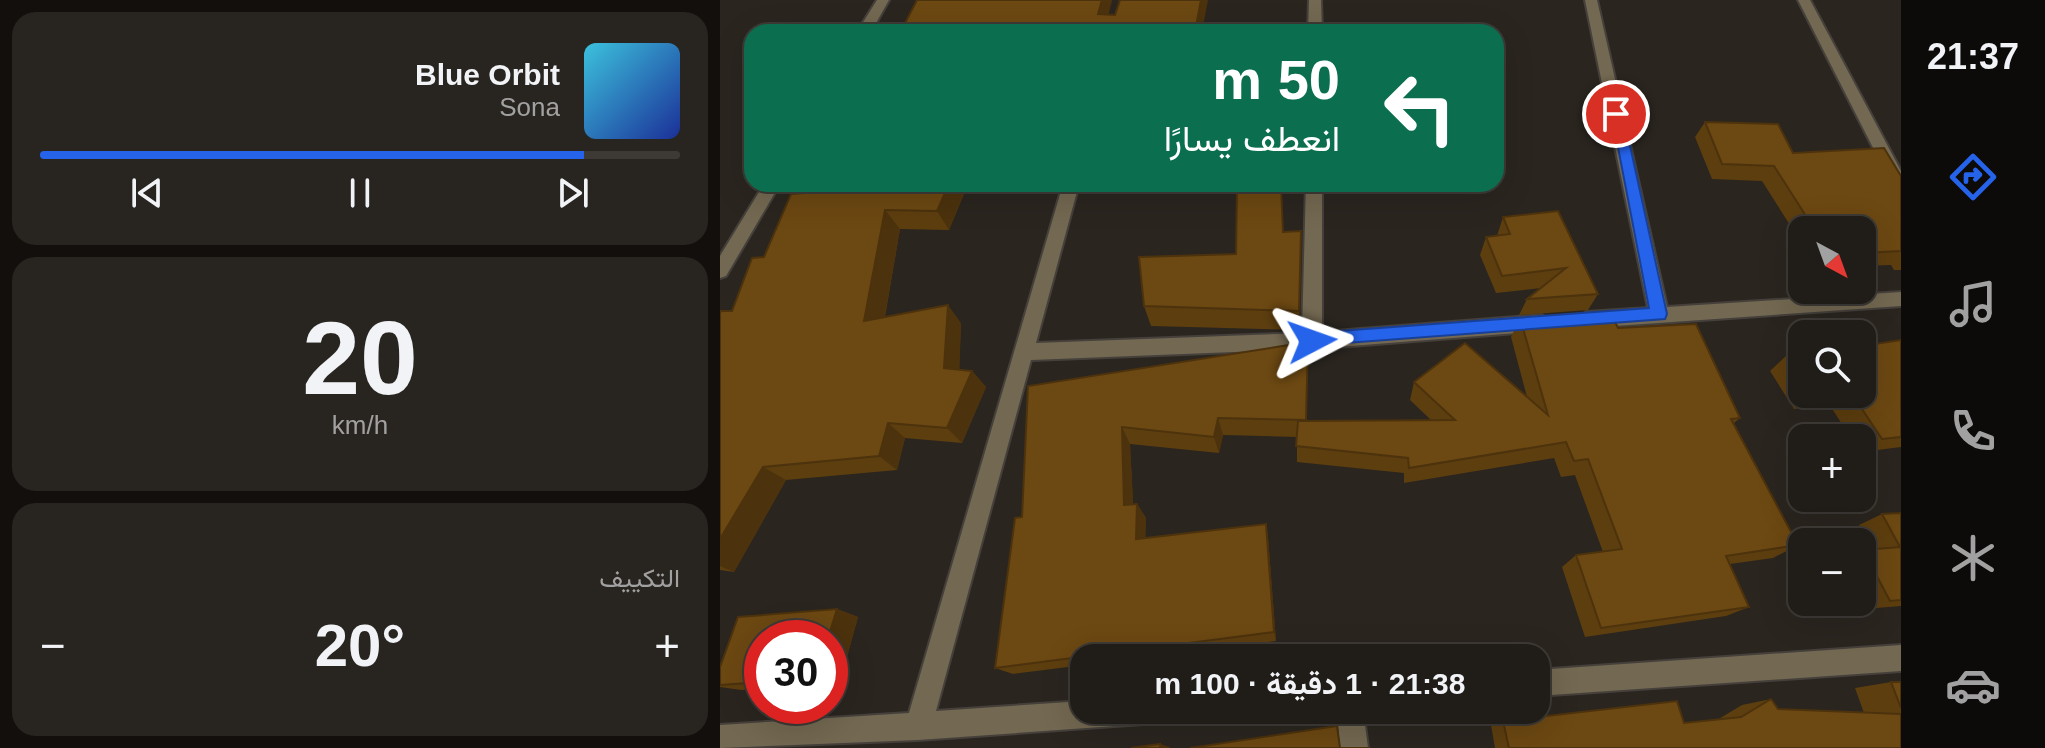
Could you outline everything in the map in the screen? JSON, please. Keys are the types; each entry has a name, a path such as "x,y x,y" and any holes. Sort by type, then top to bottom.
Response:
{"street":[{"path":"869,24 883,0"},
{"path":"1315,0 1315,24"},
{"path":"1591,0 1659,314"},
{"path":"1804,0 1901,187"},
{"path":"720,271 767,192"},
{"path":"918,727 1069,192"},
{"path":"1312,341 1314,192"},
{"path":"1023,352 1312,341 1901,299"},
{"path":"1550,682 1901,658"},
{"path":"720,738 1070,716"},
{"path":"1351,724 1354,748"}],"building":[{"path":"917,0 1102,0 1098,14 1115,15 1120,0 1201,0 1196,24 905,24"},
{"path":"1705,122 1778,124 1793,153 1884,148 1901,176 1901,251 1876,252 1876,216 1806,216 1774,166 1722,164"},
{"path":"945,192 937,211 885,210 864,321 948,305 944,368 972,371 947,428 888,423 879,456 763,467 720,539 720,313 732,311 752,258 764,257 791,194"},
{"path":"1237,192 1281,192 1283,232 1301,231 1299,311 1144,306 1139,257 1236,254"},
{"path":"1558,211 1598,294 1527,299 1566,268 1502,276 1486,237 1510,234 1503,217"},
{"path":"1610,311 1618,328 1696,324 1740,418 1731,419 1789,528 1788,547 1726,556 1749,607 1601,628 1576,555 1622,549 1588,459 1574,461 1566,442 1409,468 1408,458 1296,446 1298,421 1455,420 1414,382 1465,343 1548,415 1520,318"},
{"path":"1901,340 1901,437 1882,439 1876,424 1872,424 1861,408 1876,408 1876,344"},
{"path":"1308,342 1306,420 1218,418 1214,437 1122,427 1124,505 1137,504 1136,539 1266,524 1274,632 1181,644 1070,644 1070,658 995,668 1015,518 1022,517 1028,386"},
{"path":"1901,513 1901,600 1890,601 1876,575 1876,549 1900,547 1882,514"},
{"path":"837,609 834,620 744,620 744,683 720,685 720,667 738,617"},
{"path":"1891,682 1901,682 1901,708"},
{"path":"1771,699 1778,709 1901,714 1901,748 1509,748 1504,724 1550,724 1550,716 1677,701 1684,723 1741,717"},
{"path":"1337,726 1340,748 1190,748"},
{"path":"1160,744 1160,748 1131,748"}],"route":[{"path":"1312,341 1659,314 1616,114"}]}
